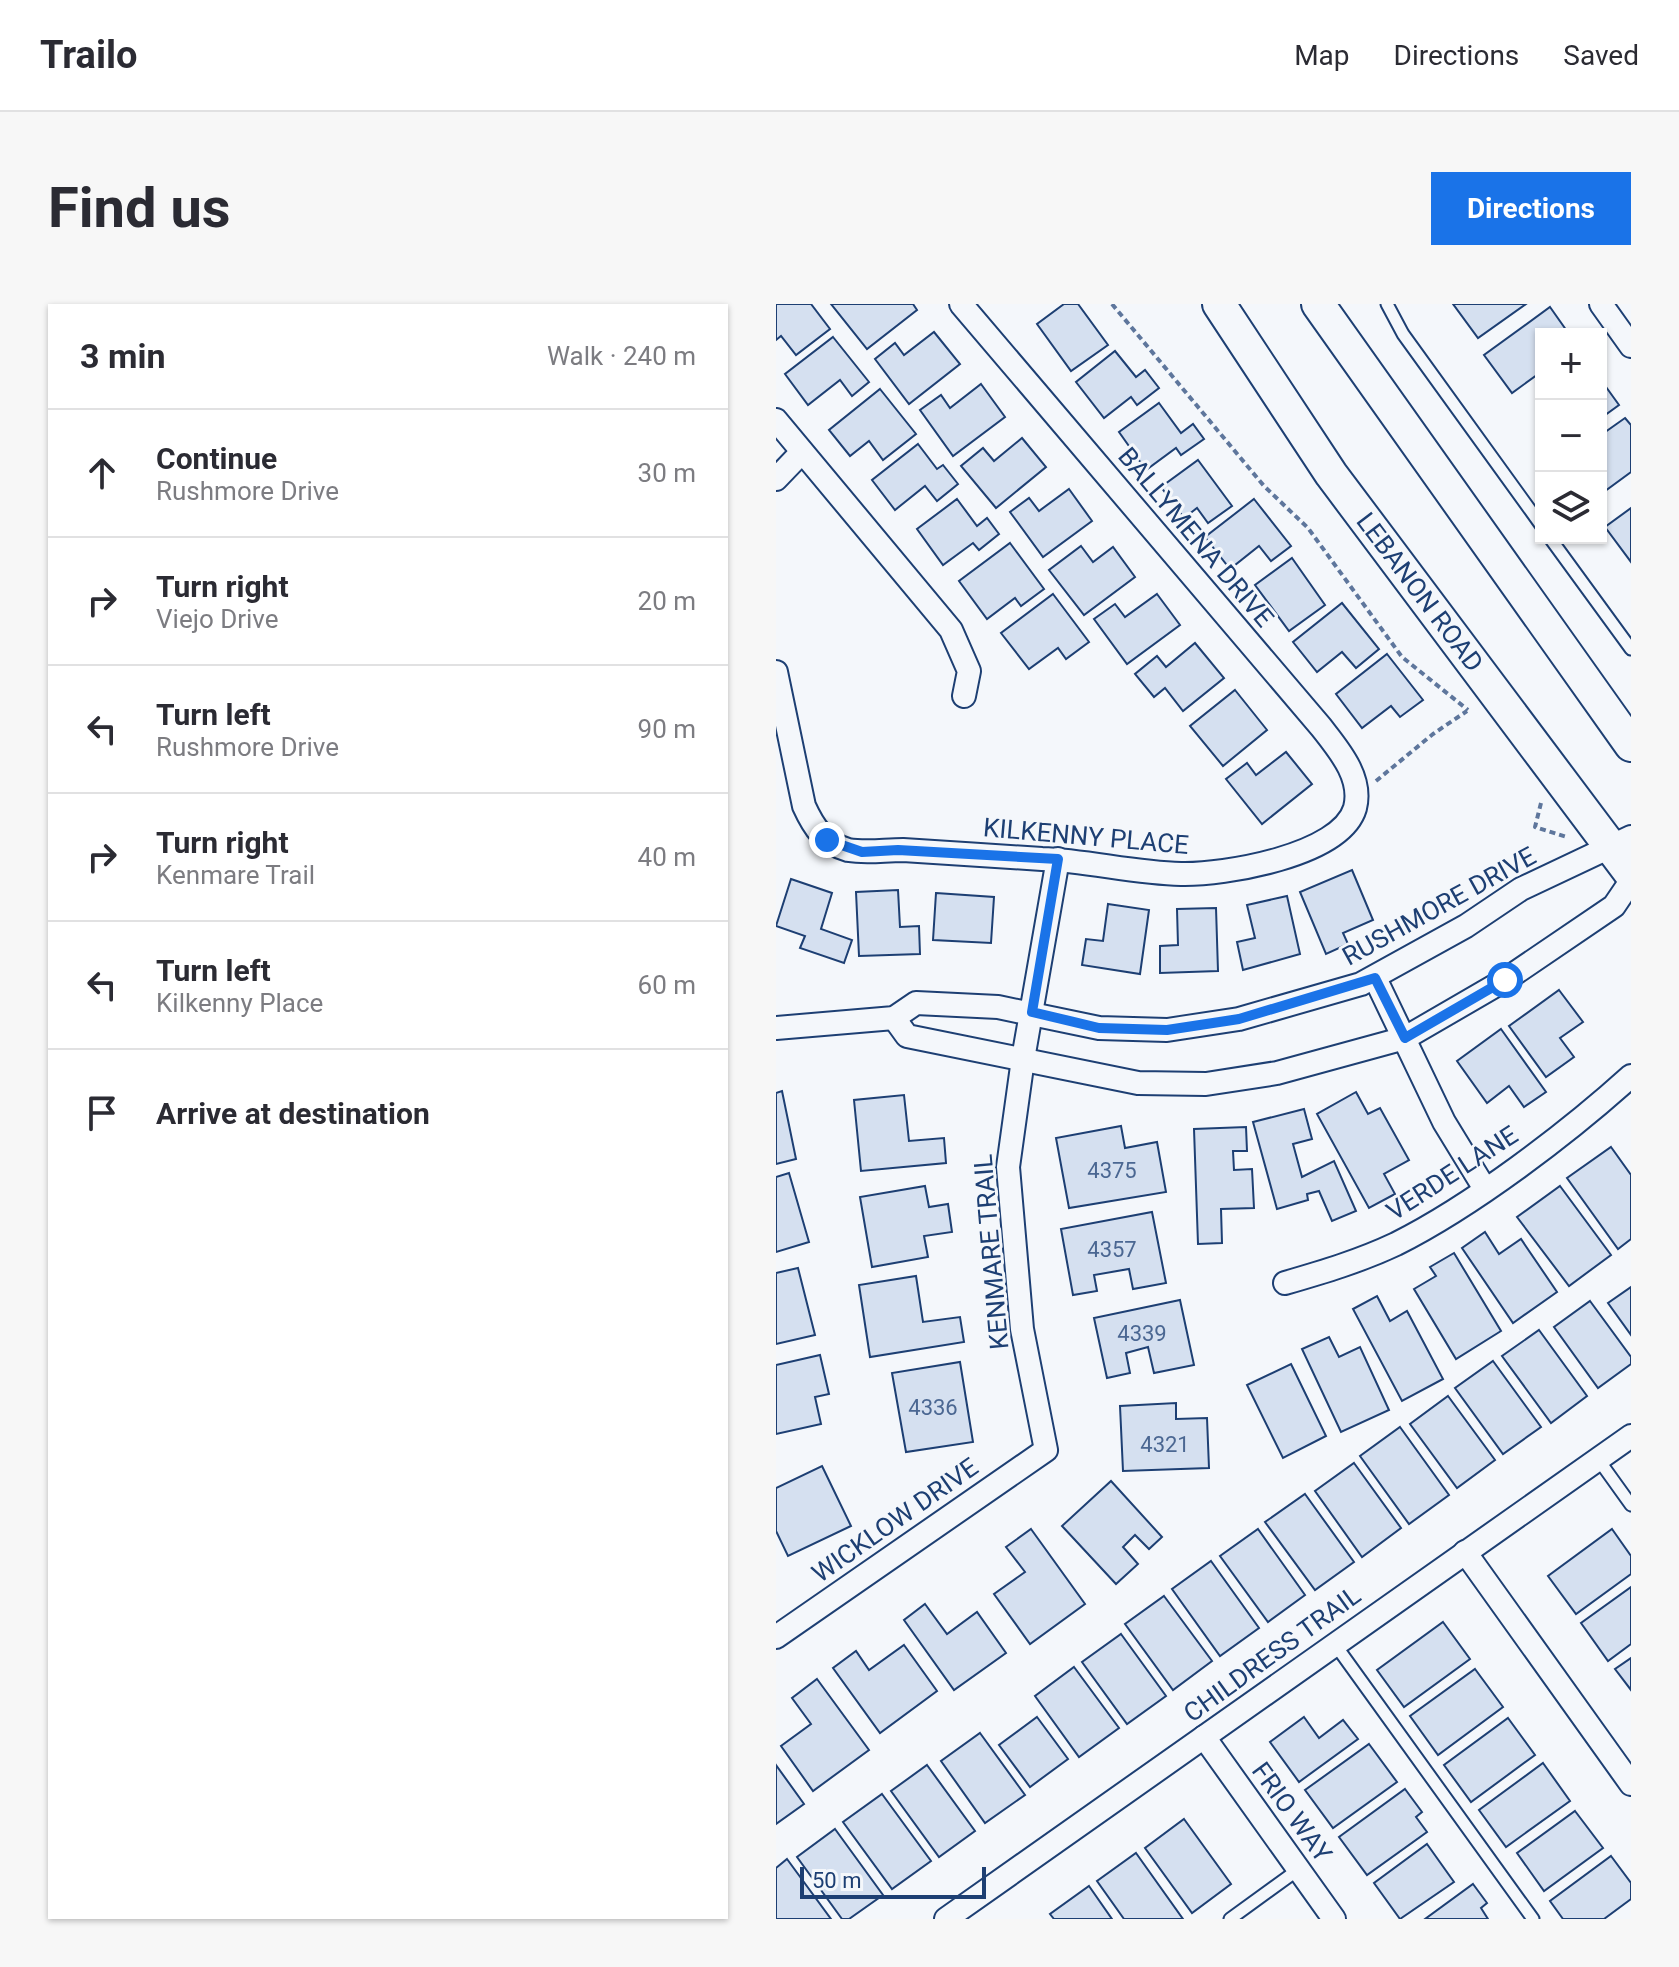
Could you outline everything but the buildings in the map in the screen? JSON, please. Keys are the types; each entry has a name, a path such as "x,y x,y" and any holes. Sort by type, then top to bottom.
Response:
{"main road":[{"name":"LEBANON ROAD","path":"1219,304 1331,474 1497,694 1621,842 1631,874"},
{"path":"1318,304 1631,745"}],"street":[{"name":"BALLYMENA DRIVE","path":"961,304 1321,727 1350,768 1353,809"},
{"path":"1601,304 1631,346"},
{"path":"776,420 951,630 969,671 964,696"},
{"path":"776,479 802,452"},
{"name":"KILKENNY PLACE","path":"776,672 804,806 813,827 839,847 862,852 898,850 1058,859 1150,872 1235,870 1298,852 1335,832 1353,809"},
{"name":"RUSHMORE DRIVE","path":"776,1028 894,1018 916,1003 1032,1012 1099,1028 1167,1030 1239,1019 1375,978 1466,926 1521,889 1621,842"},
{"name":"KENMARE TRAIL","path":"1046,1450 1022,1329 1008,1167 1023,1059 1058,859"},
{"path":"894,1018 907,1036 1138,1083 1206,1084 1277,1073 1405,1038 1505,980 1614,906 1631,881"},
{"path":"1375,978 1444,1122 1485,1189"},
{"name":"VERDE LANE","path":"1285,1283 1340,1267 1393,1245 1485,1189 1603,1102 1631,1076"},
{"name":"CHILDRESS TRAIL","path":"946,1919 1631,1436"},
{"name":"WICKLOW DRIVE","path":"776,1637 1046,1450"},
{"path":"1465,1552 1631,1784"},
{"name":"FRIO WAY","path":"1204,1737 1334,1919"}],"lane":[{"path":"1387,304 1403,334 1535,517"},
{"path":"1554,544 1631,649"},
{"path":"1598,1459 1631,1505"},
{"path":"1334,1643 1533,1919"},
{"path":"1230,1919 1299,1869"}],"path":[{"path":"1112,304 1264,486 1308,528 1402,657 1468,710"},
{"path":"1353,809 1433,734 1497,694"}],"route":[{"path":"827,840 839,847 862,852 898,850 1058,859 1032,1012 1099,1028 1167,1030 1239,1019 1375,978 1405,1038 1505,980"}]}
